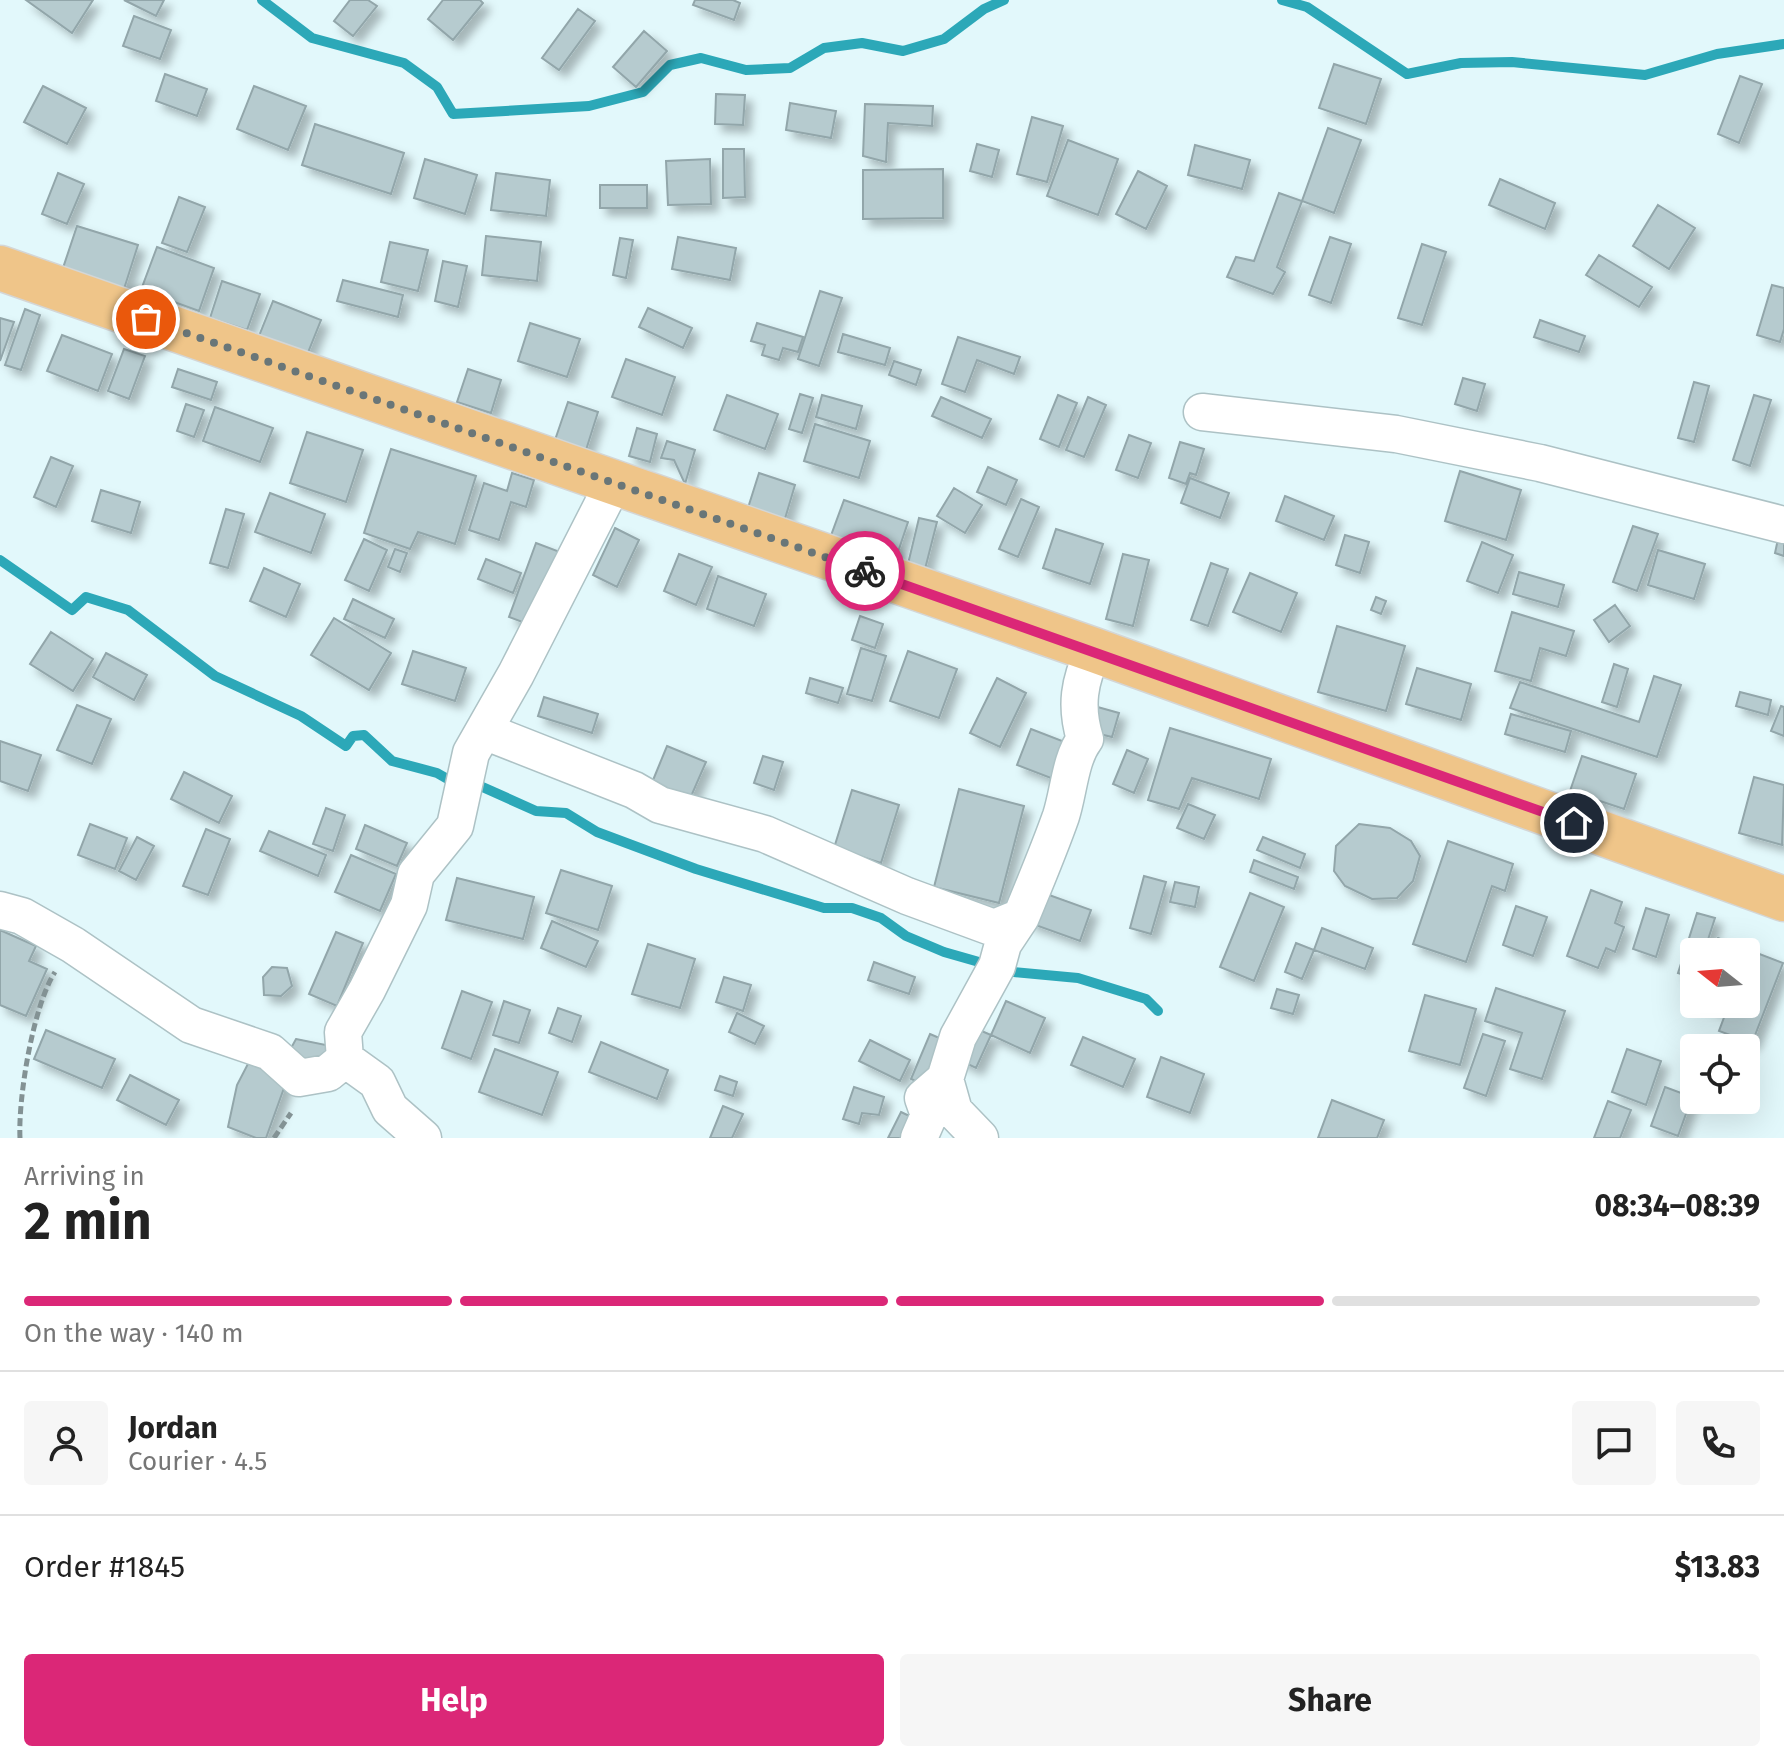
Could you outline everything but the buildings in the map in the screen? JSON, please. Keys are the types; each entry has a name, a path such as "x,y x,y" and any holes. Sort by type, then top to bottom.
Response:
{"main road":[{"path":"0,268 1094,650 1784,899"}],"street":[{"path":"1202,412 1396,434 1540,463 1784,525"},
{"path":"345,1059 343,1032 409,905 416,874 455,826 471,753 613,484"},
{"path":"919,1138 929,1115 923,1098 945,1079 958,1037 997,966 1003,944 1021,917 1061,815 1075,769 1074,753 1085,739 1077,714 1082,676 1094,650"},
{"path":"484,731 622,785 660,805 765,834 963,919 994,928 1021,917"},
{"path":"0,910 22,916 73,945 191,1025 270,1052 299,1078 328,1073 345,1059"},
{"path":"345,1059 377,1082 390,1109 423,1138"},
{"path":"945,1079 954,1111 980,1138"}],"path":[{"path":"20,1138 19,1108 30,1048 51,978 73,945"}],"waterway":[{"path":"262,0 312,38 404,63 437,87 453,114 589,106 643,92 670,65 701,58 746,70 790,68 824,48 862,43 903,51 944,39 984,9 1004,0"},
{"path":"1282,0 1307,7 1407,74 1461,63 1512,62 1645,75 1717,54 1784,44"},
{"path":"0,560 72,610 86,597 128,610 215,676 301,716 346,746 353,736 364,735 392,761 437,773 451,781"},
{"path":"478,785 536,811 566,813 597,832 696,869 824,908 852,908 881,918 906,936 944,952 1014,972 1078,978 1146,999 1158,1011"}],"way so far":[{"path":"146,319 865,571"}],"route":[{"path":"865,571 1574,823"}]}
